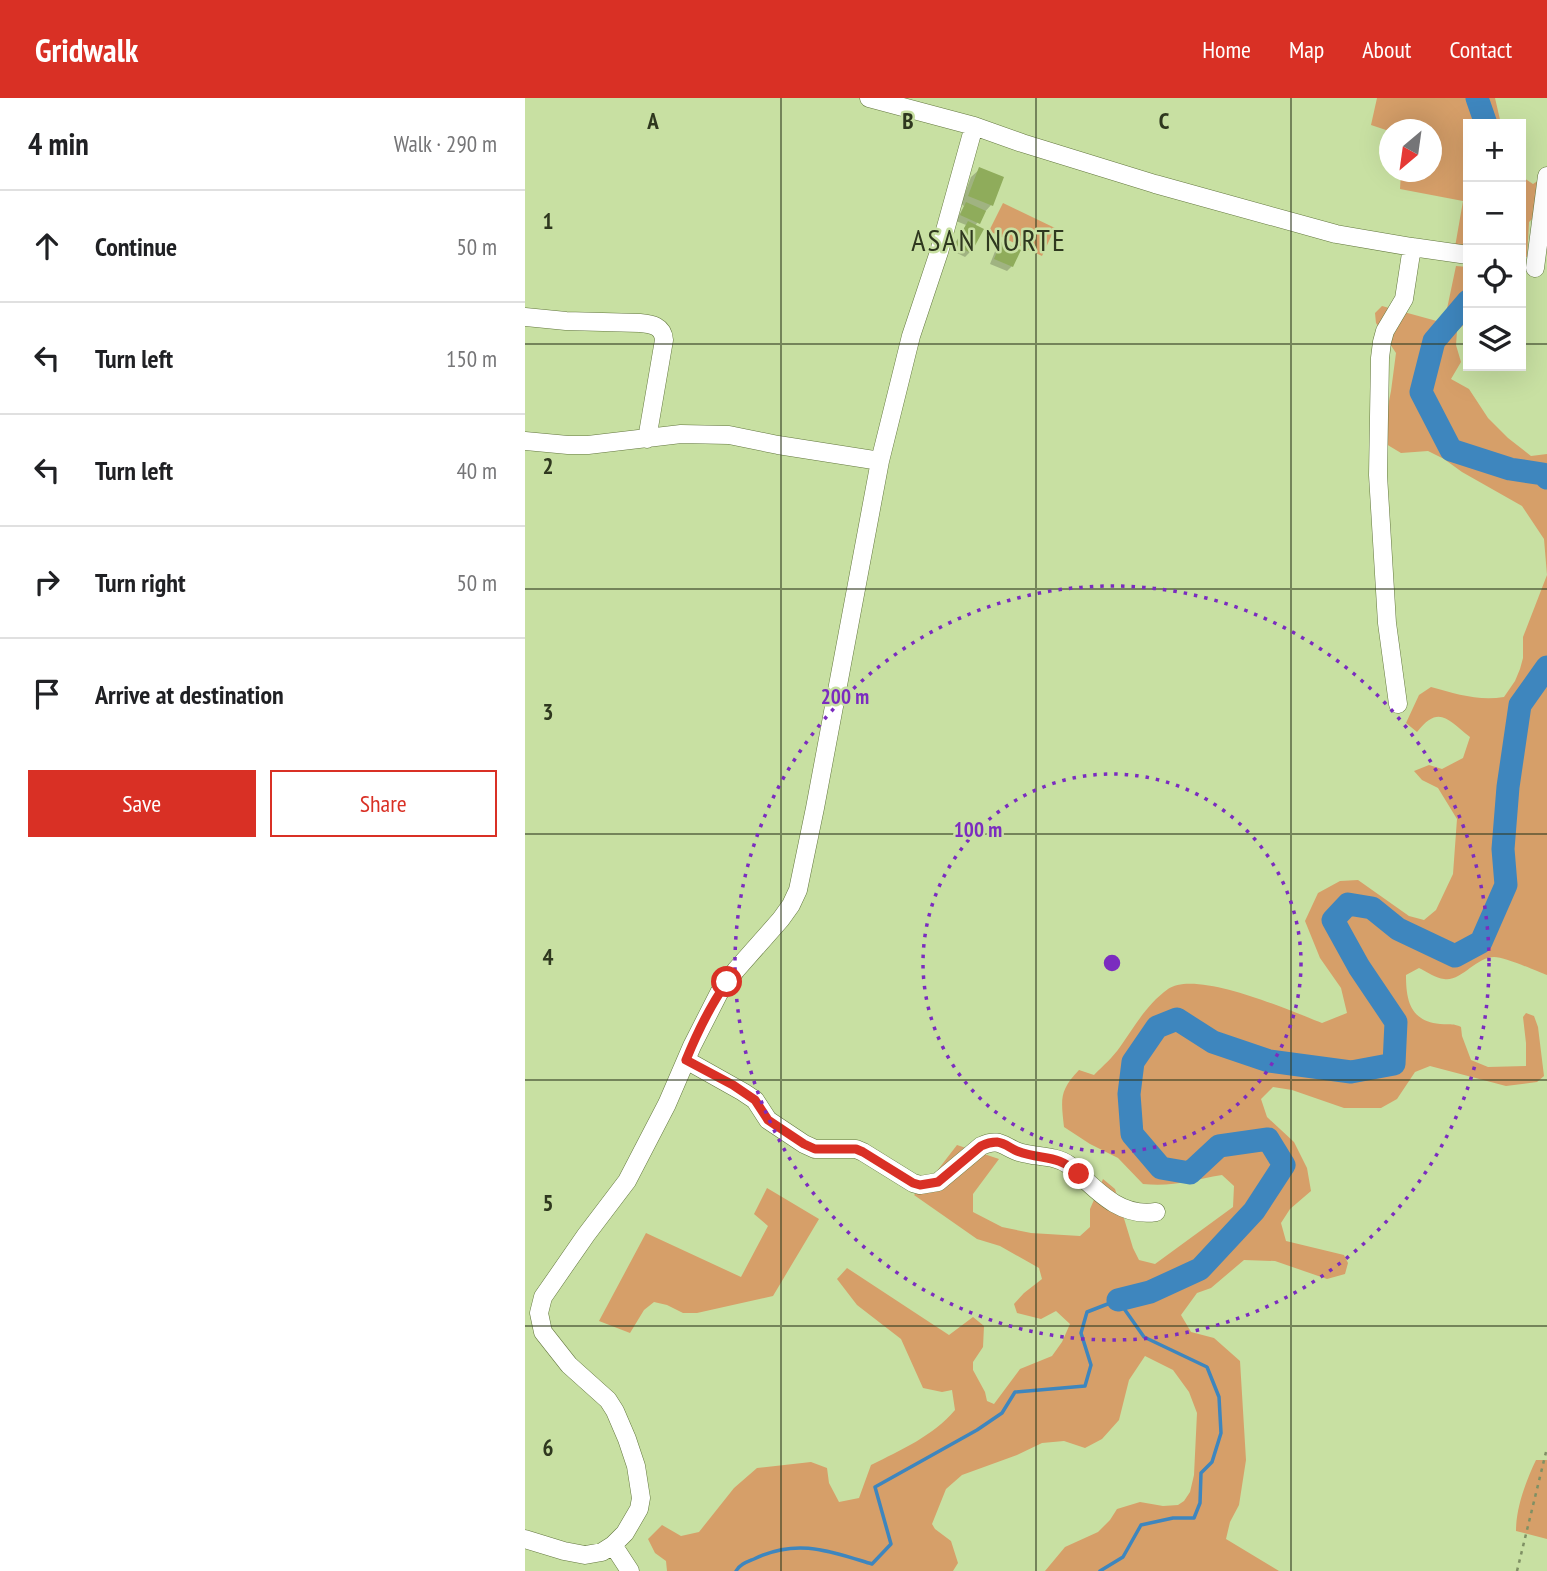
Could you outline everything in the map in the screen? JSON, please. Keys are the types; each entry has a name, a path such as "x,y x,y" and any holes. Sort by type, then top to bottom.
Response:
{"street":[{"path":"869,98 974,126 1093,166 1336,234 1463,254"},
{"path":"525,1539 585,1555 602,1552 625,1533 639,1509 642,1498 636,1466 615,1411 608,1400 569,1365 543,1332 539,1313 548,1288 627,1181 653,1133 702,1024 719,993 781,919 798,890 880,460 911,336 939,253 974,126"},
{"path":"1534,268 1547,176"},
{"path":"1398,704 1387,623 1378,475 1380,358 1385,331 1404,299 1412,247"},
{"path":"525,317 652,324 660,329 664,340 647,439"},
{"path":"525,440 568,445 612,443 681,434 729,435 880,460"},
{"path":"686,1060 755,1100 768,1120 804,1144 815,1149 856,1149 913,1183 920,1185 938,1182 981,1146 996,1142 1017,1151 1068,1164 1109,1201 1123,1209 1136,1213 1156,1212"},
{"path":"613,1545 630,1571"}],"path":[{"path":"1517,1571 1547,1448"}],"shaded area":[{"path":"1377,98 1495,98 1500,119 1463,119 1463,201 1400,189 1400,182 1442,182 1442,119 1379,119 1379,128 1371,125"},
{"path":"1547,175 1547,205 1529,222 1527,257 1526,179 1533,184"},
{"path":"1463,201 1463,248 1455,247"},
{"path":"1003,203 1055,228 1042,256 989,231"},
{"path":"1456,266 1463,267 1463,326 1457,331 1456,345 1461,362 1451,379 1469,389 1488,418 1531,456 1547,454 1547,575 1544,539 1522,506 1428,451 1401,453 1386,444 1382,436 1396,353 1376,323 1375,313 1382,306 1444,323"},
{"path":"1547,575 1547,975 1494,957 1481,961 1450,979 1438,977 1419,968 1406,975 1409,1001 1416,1014 1430,1022 1461,1027 1471,1060 1488,1067 1526,1066 1523,1017 1526,1013 1534,1016 1538,1027 1544,1076 1537,1082 1506,1086 1430,1066 1415,1072 1397,1099 1381,1108 1344,1108 1292,1090 1273,1087 1261,1099 1267,1117 1294,1142 1307,1168 1311,1191 1290,1209 1281,1223 1286,1241 1344,1255 1348,1263 1345,1274 1327,1279 1275,1261 1244,1260 1211,1288 1197,1293 1181,1315 1191,1332 1214,1338 1240,1361 1246,1460 1239,1505 1230,1522 1226,1539 1279,1571 1045,1571 1065,1547 1098,1532 1117,1509 1140,1502 1163,1506 1178,1505 1190,1492 1194,1475 1197,1413 1189,1392 1173,1370 1145,1356 1129,1380 1119,1420 1102,1439 1085,1448 1064,1441 1042,1443 962,1475 946,1489 932,1524 951,1541 958,1563 953,1571 667,1571 666,1561 655,1553 648,1539 662,1525 681,1536 699,1532 734,1488 757,1468 811,1462 827,1468 829,1483 839,1502 859,1498 871,1465 927,1435 955,1410 952,1390 942,1392 923,1388 901,1339 857,1305 837,1279 847,1268 949,1335 973,1317 984,1326 983,1347 973,1362 973,1370 987,1401 994,1404 1020,1369 1052,1356 1062,1342 1070,1324 1056,1311 1041,1319 1017,1313 1014,1304 1042,1279 1039,1268 1000,1246 977,1239 914,1195 930,1180 957,1145 999,1159 973,1194 973,1212 1002,1227 1031,1233 1080,1236 1090,1227 1090,1209 1103,1179 1115,1189 1139,1260 1155,1264 1233,1207 1234,1186 1222,1175 1174,1184 1143,1184 1118,1158 1064,1127 1062,1102 1065,1090 1079,1070 1094,1075 1117,1051 1153,1002 1168,989 1181,984 1200,984 1244,994 1322,1023 1347,1013 1341,988 1320,958 1305,921 1318,893 1340,881 1358,880 1409,916 1424,920 1436,910 1453,874 1457,819 1438,788 1422,780 1414,771 1429,765 1442,769 1463,758 1470,737 1443,718 1431,719 1417,732 1406,723 1419,695 1431,687 1476,697 1504,697 1520,669 1523,637"},
{"path":"767,1188 819,1219 773,1296 697,1313 683,1313 654,1302 644,1310 630,1333 599,1321 646,1233 741,1277 768,1226 754,1214"},
{"path":"1536,1460 1547,1460 1547,1539 1516,1531 1522,1494"}],"building":[{"path":"979,167 1004,177 993,206 968,196"},
{"path":"966,202 986,211 980,224 960,215"},
{"path":"968,221 984,229 971,253 955,245"},
{"path":"1001,242 1021,250 1013,267 994,259"}],"waterway":[{"path":"1477,98 1484,119"},
{"path":"1463,307 1434,341 1421,392 1451,450 1510,469 1543,474 1547,478"},
{"path":"1118,1300 1150,1292 1200,1269 1254,1211 1284,1165 1268,1139 1219,1146 1190,1173 1161,1168 1132,1134 1129,1094 1133,1062 1157,1027 1177,1019 1213,1042 1269,1061 1351,1072 1394,1064 1396,1022 1359,967 1333,920 1348,904 1372,908 1398,929 1455,956 1481,942 1506,885 1503,849 1508,787 1520,705 1547,667"},
{"path":"736,1571 744,1564 770,1553 799,1548 827,1551 872,1564 891,1544 875,1487 977,1430 1002,1413 1015,1392 1085,1386 1091,1365 1081,1333 1087,1312 1118,1300 1144,1337 1207,1367 1219,1397 1221,1433 1212,1462 1201,1473 1200,1503 1194,1518 1173,1518 1141,1525 1123,1557 1100,1571"}],"district":[{"name":"ASAN NORTE","path":"989,241"}],"route":[{"path":"727,982 702,1024 686,1060 755,1100 768,1120 804,1144 815,1149 856,1149 875,1157 920,1185 938,1182 989,1142 1003,1143 1017,1151 1056,1159 1068,1164 1079,1174"}]}
